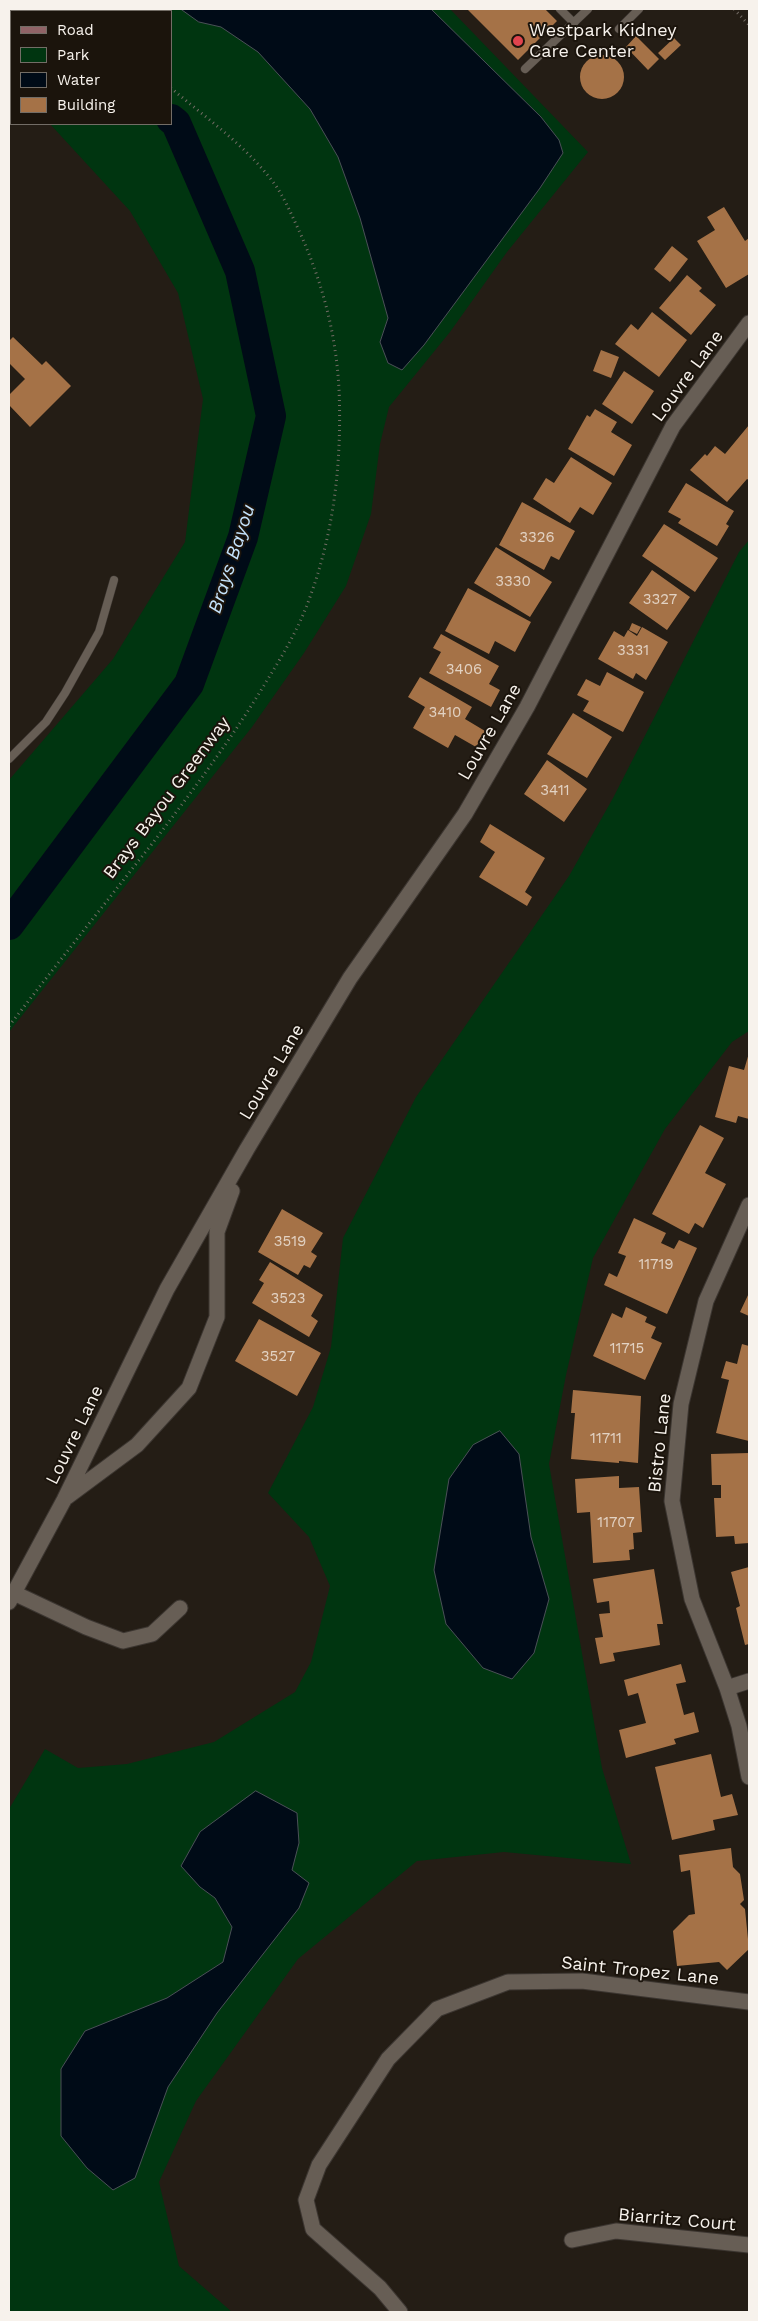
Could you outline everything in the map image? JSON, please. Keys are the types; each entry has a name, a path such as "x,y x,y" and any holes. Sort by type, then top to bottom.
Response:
{"street":[{"name":"Louvre Lane","path":"11,1598 64,1500 167,1288 350,978 465,814 527,707 673,426 749,323"},
{"name":"Louvre Lane","path":"64,1500 137,1445 188,1388 217,1317 217,1232 248,1149"},
{"name":"Bistro Lane","path":"749,1204 706,1301 681,1404 672,1501 692,1598 727,1688 744,1725 749,1777"},
{"path":"11,1598 123,1641 152,1634 180,1608"},
{"path":"727,1688 749,1681"},
{"name":"Saint Tropez Lane","path":"400,2312 380,2288 313,2229 306,2200 319,2165 388,2059 437,2009 508,1982 582,1980 749,2002"},
{"name":"Biarritz Court","path":"572,2240 616,2231 749,2245"}],"lane":[{"path":"560,9 574,23"},
{"path":"525,69 588,9"},
{"path":"618,29 639,9"},
{"path":"9,759 46,722 65,692 99,632 114,580"}],"path":[{"path":"734,9 749,25"},
{"name":"Brays Bayou Greenway","path":"9,1026 208,771 260,692 285,651 307,605 322,559 334,503 340,446 338,370 329,310 322,286 288,206 276,186 249,154 172,89"}],"green space":[{"path":"9,9 450,9 588,152 507,252 450,332 389,407 380,444 371,514 346,586 304,653 252,727 9,1032 9,780 113,659 185,542 203,399 178,293 130,211 51,125 172,125 172,10 10,10 9,101"},
{"path":"749,540 749,1031 732,1042 665,1129 593,1258 566,1375 549,1464 602,1768 631,1864 504,1852 417,1861 298,1959 196,2101 159,2182 179,2266 232,2312 9,2312 9,1809 45,1749 78,1768 127,1764 214,1742 295,1692 311,1662 330,1586 309,1537 268,1493 313,1407 331,1347 343,1238 416,1097 569,876 613,798 739,552"}],"water":[{"path":"181,9 431,9 541,117 559,140 563,153 540,188 424,345 402,370 388,363 380,342 388,318 360,218 338,157 310,109 258,52 221,27 199,22"},
{"path":"500,1431 519,1454 531,1537 549,1599 534,1653 512,1679 483,1668 446,1624 434,1570 449,1479 473,1445"},
{"path":"256,1791 297,1813 299,1843 292,1870 309,1883 299,1908 217,2013 168,2087 135,2178 113,2190 87,2168 61,2136 61,2069 85,2031 167,1998 223,1962 232,1927 215,1898 200,1887 181,1866 200,1832"}],"building":[{"name":"Westpark Kidney Care Center","path":"467,9 545,9 557,21 518,60"},
{"path":"636,36 659,59 648,70 626,47"},
{"path":"674,38 681,45 665,60 658,53"},
{"path":"602,55 614,59 620,65 624,77 620,89 614,95 602,99 590,95 584,89 580,77 584,65 590,59"},
{"path":"724,207 745,241 749,238 749,274 726,288 697,241 715,230 707,217"},
{"path":"672,246 688,259 670,282 654,269"},
{"path":"687,275 702,288 699,291 716,305 691,335 659,308"},
{"path":"652,312 687,340 659,377 615,344 631,324 638,330"},
{"path":"13,337 42,365 46,361 71,386 30,427 9,405 9,395 25,379 9,363 9,341"},
{"path":"601,350 619,357 611,378 593,371"},
{"path":"624,371 654,391 632,424 602,404"},
{"path":"595,409 617,422 611,432 632,445 614,476 568,449 587,415 590,417"},
{"path":"749,425 749,480 747,479 727,502 690,470 705,454 707,456 715,446 725,454"},
{"path":"571,457 612,483 593,515 580,507 570,523 533,499 546,478 554,483"},
{"path":"686,483 734,511 726,524 729,526 717,546 678,523 681,519 668,512"},
{"path":"522,502 575,531 559,560 551,556 544,570 499,545"},
{"path":"664,524 718,558 695,592 642,556"},
{"path":"496,547 552,582 530,617 474,583"},
{"path":"652,570 690,597 667,630 629,603"},
{"path":"468,588 531,622 515,652 495,641 489,654 445,631"},
{"path":"632,623 641,627 637,634 629,630"},
{"path":"642,627 668,642 646,680 636,673 633,679 598,659 614,631 624,637 628,630 637,636"},
{"path":"441,634 499,666 489,684 500,690 491,707 429,673 441,652 433,648"},
{"path":"607,672 644,692 623,732 583,711 589,701 577,695 586,679 600,686"},
{"path":"420,677 472,707 465,719 485,731 476,747 455,735 448,748 413,728 425,707 408,697"},
{"path":"573,713 612,737 587,778 547,754"},
{"path":"547,760 587,789 564,822 524,794"},
{"path":"490,824 545,858 525,892 532,897 527,906 479,877 495,852 480,842"},
{"path":"749,1053 749,1119 738,1116 736,1123 715,1117 729,1066 744,1070"},
{"path":"700,1125 724,1138 705,1173 726,1184 703,1228 695,1223 689,1234 652,1214"},
{"path":"282,1209 323,1233 311,1252 317,1256 310,1268 304,1265 298,1275 258,1252"},
{"path":"634,1218 666,1233 661,1243 674,1249 679,1240 697,1248 667,1314 604,1285 609,1273 617,1277 626,1256 618,1253"},
{"path":"270,1262 323,1295 311,1316 318,1321 309,1337 252,1303 264,1283 259,1280"},
{"path":"749,1293 749,1316 740,1312"},
{"path":"626,1307 647,1317 645,1322 656,1327 651,1338 662,1343 645,1380 593,1356 612,1313 622,1318"},
{"path":"259,1319 321,1353 297,1396 235,1361"},
{"path":"742,1344 749,1346 749,1441 716,1433 729,1380 721,1378 726,1361 737,1364"},
{"path":"573,1390 641,1396 638,1463 571,1459 575,1413 571,1413"},
{"path":"749,1453 749,1543 735,1544 734,1536 716,1537 714,1498 721,1498 721,1485 712,1485 711,1454"},
{"path":"619,1476 619,1488 639,1487 642,1532 633,1533 634,1549 629,1550 630,1560 593,1563 590,1512 577,1513 575,1479"},
{"path":"749,1567 749,1644 745,1645 736,1608 740,1606 731,1572"},
{"path":"654,1569 663,1624 657,1624 660,1645 613,1653 615,1661 600,1664 595,1638 603,1637 599,1614 610,1613 609,1601 597,1603 593,1579"},
{"path":"681,1664 686,1682 676,1684 684,1715 694,1712 699,1732 674,1739 676,1744 626,1758 619,1730 646,1723 638,1693 628,1696 624,1680"},
{"path":"711,1754 721,1797 732,1794 738,1815 713,1820 715,1830 672,1840 655,1767"},
{"path":"731,1848 733,1867 740,1874 744,1900 740,1904 745,1909 749,1949 727,1970 719,1962 677,1966 673,1931 689,1915 695,1914 690,1870 681,1872 679,1855"}],"waterway":[{"name":"Brays Bayou","path":"9,925 189,684 243,537 271,416 240,271 176,123 172,120"}],"place":[{"name":"Westpark Kidney Care Center","path":"518,41"}]}
